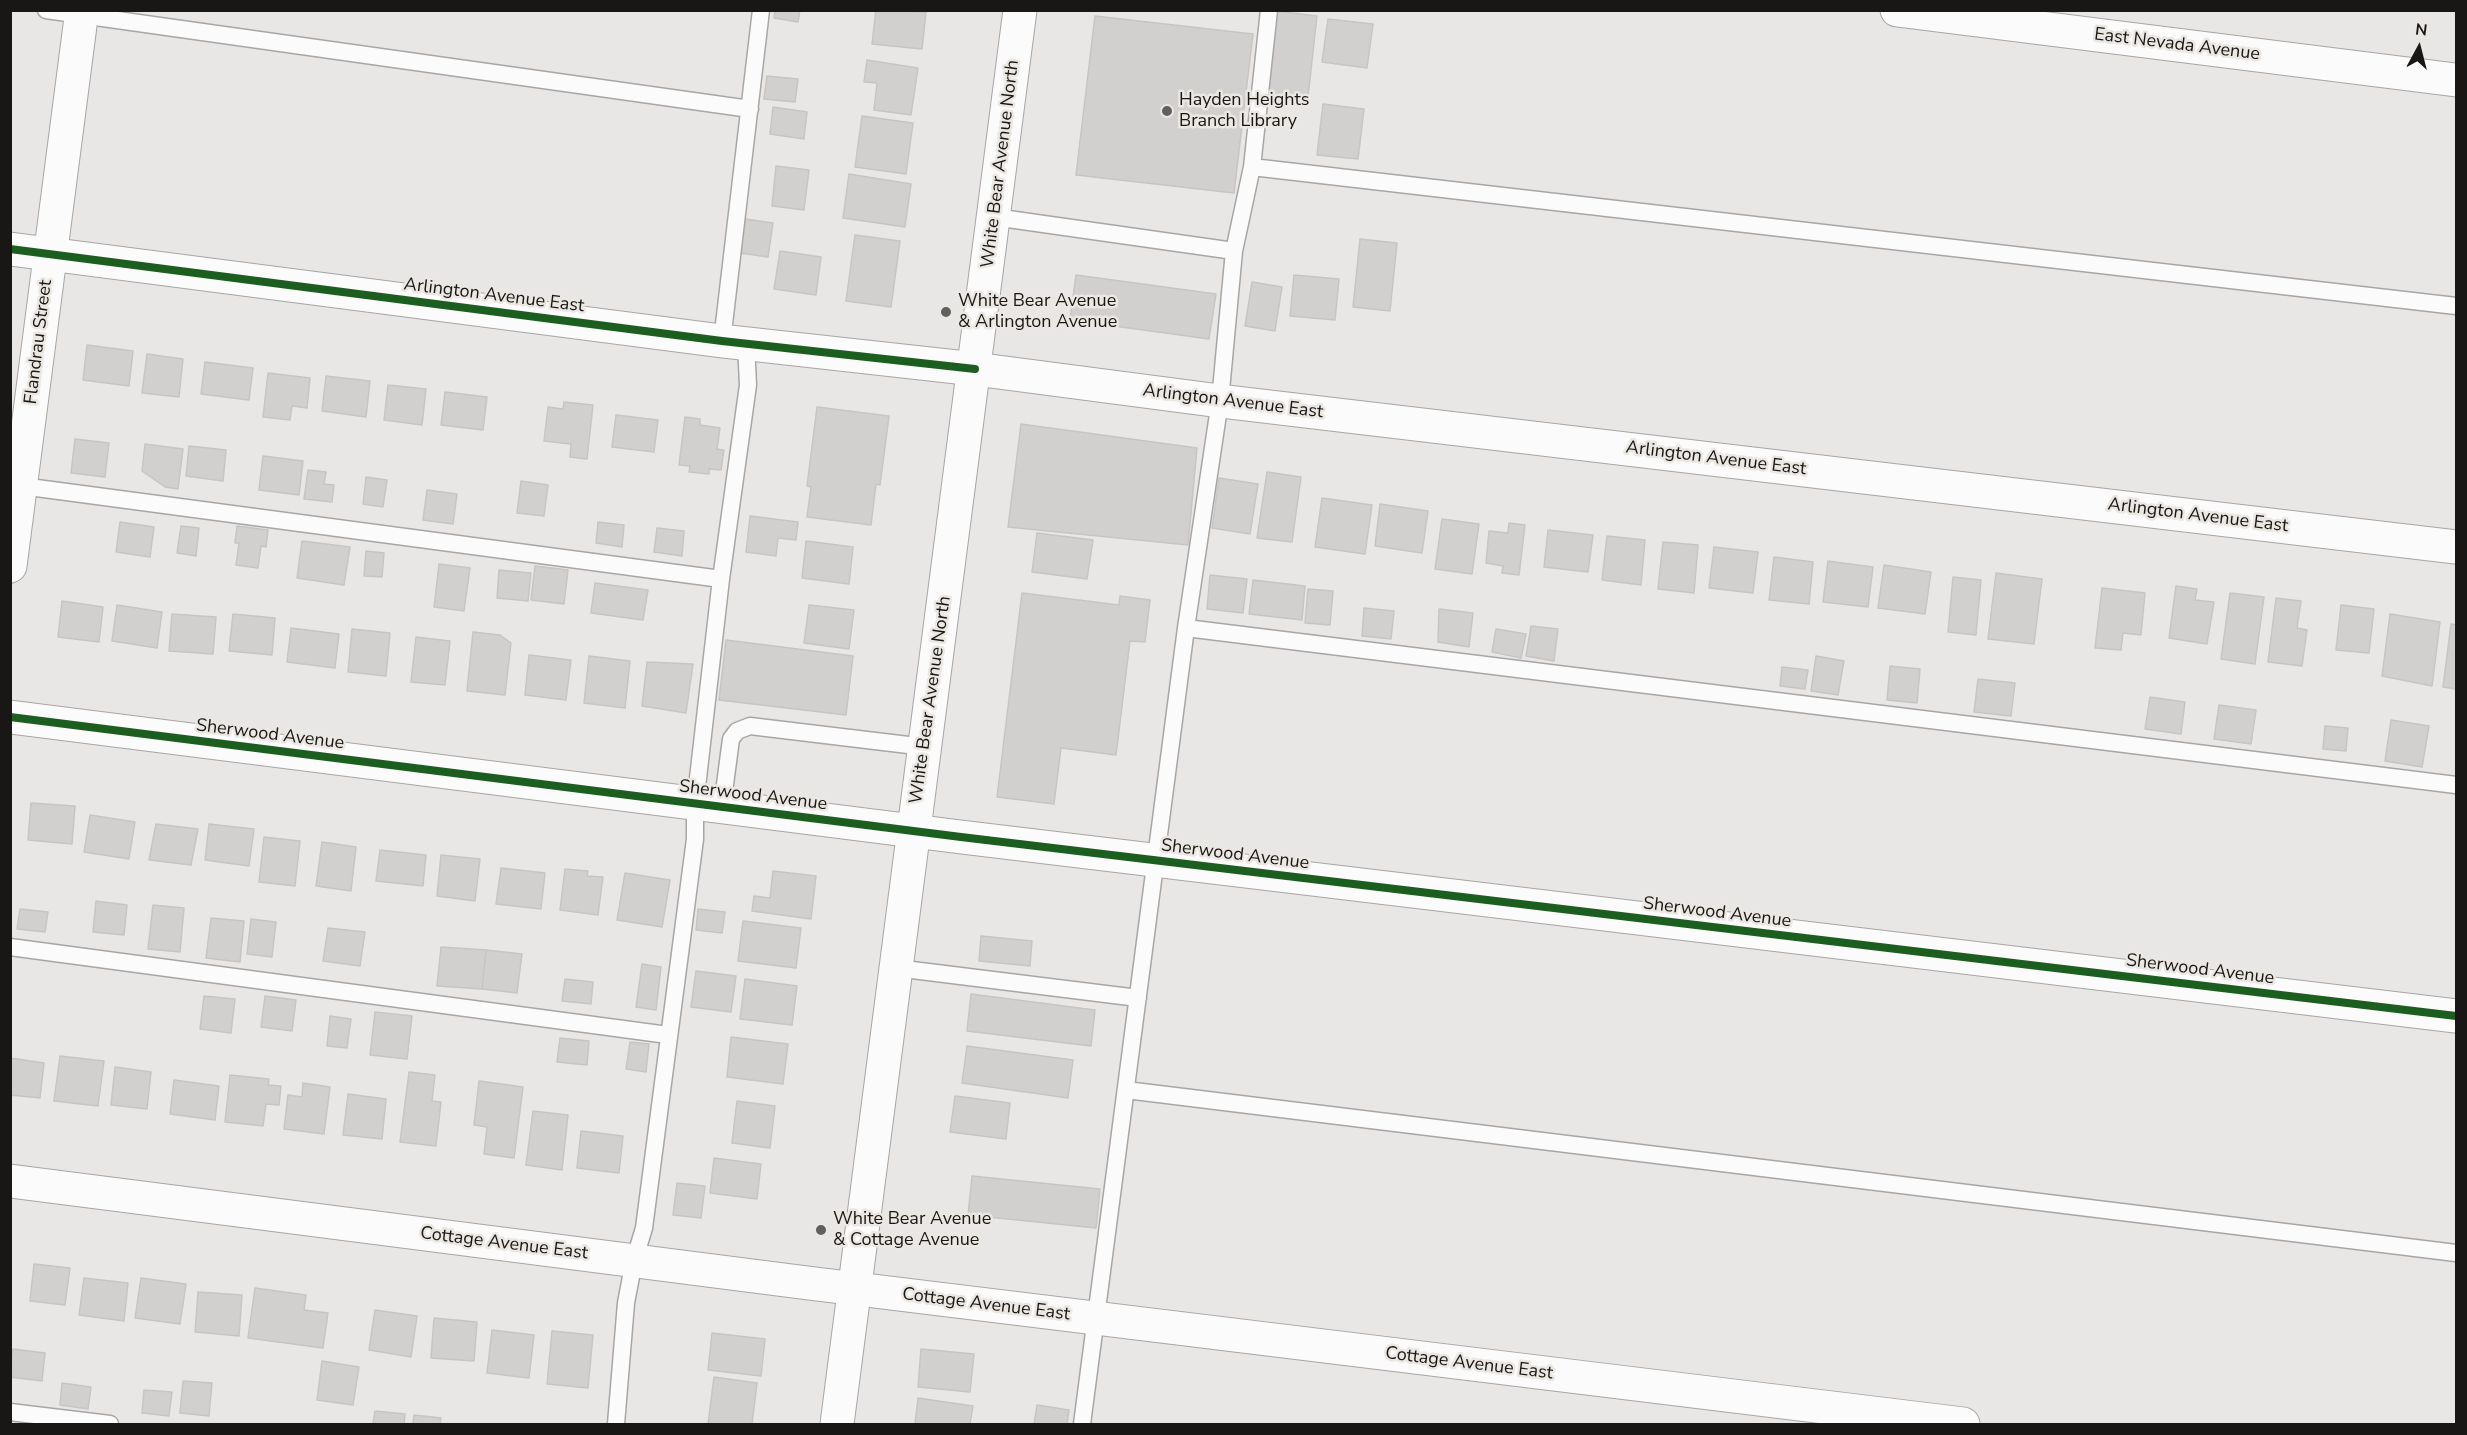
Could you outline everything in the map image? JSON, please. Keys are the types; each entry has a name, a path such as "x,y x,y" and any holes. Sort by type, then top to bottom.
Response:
{"street":[{"name":"White Bear Avenue North","path":"837,1425 1020,10"},
{"name":"East Nevada Avenue","path":"1897,10 2457,80"},
{"name":"Flandrau Street","path":"10,566 16,486 50,254 81,13"},
{"name":"Arlington Avenue East","path":"10,249 734,342 2457,547"},
{"name":"Sherwood Avenue","path":"10,717 1154,861 2457,1016"},
{"name":"Cottage Avenue East","path":"10,1181 1097,1318 1791,1414 1963,1425"}],"lane":[{"path":"46,10 81,13 750,109"},
{"path":"708,806 721,579 748,385 734,342 750,109 761,10"},
{"path":"1082,1425 1154,861 1220,401 1234,251 1252,167 1269,10"},
{"path":"1252,167 2457,306"},
{"path":"994,217 1234,251"},
{"path":"16,486 721,579"},
{"path":"1186,628 2457,785"},
{"path":"616,1425 626,1303 634,1261 644,1228 695,839 731,739 736,731 750,726 925,747"},
{"path":"10,947 668,1035"},
{"path":"896,968 1138,998"},
{"path":"1126,1090 2457,1253"},
{"path":"10,1412 110,1425"}],"building":[{"path":"775,10 800,10 798,22 774,18"},
{"path":"876,10 926,12 922,49 872,44"},
{"path":"1275,11 1317,16 1307,106 1265,101"},
{"path":"1095,16 1253,34 1234,193 1076,175"},
{"path":"1328,19 1373,24 1367,68 1322,62"},
{"path":"867,60 918,68 911,115 874,110 877,83 864,82"},
{"path":"767,76 798,79 795,102 764,99"},
{"path":"1323,104 1364,109 1358,159 1317,155"},
{"path":"773,107 807,112 804,139 770,134"},
{"path":"862,116 913,123 906,174 855,167"},
{"path":"776,166 809,170 804,210 772,206"},
{"path":"849,174 911,184 905,227 843,218"},
{"path":"745,219 773,223 768,257 740,253"},
{"path":"855,235 900,241 891,307 846,301"},
{"path":"1360,239 1397,243 1390,311 1353,307"},
{"path":"780,251 821,257 816,295 774,289"},
{"path":"1076,275 1216,294 1209,339 1070,320"},
{"path":"1294,275 1339,279 1335,320 1290,316"},
{"path":"1252,282 1282,287 1275,331 1245,326"},
{"path":"87,345 133,351 129,386 83,380"},
{"path":"147,354 183,359 179,397 142,393"},
{"path":"205,362 253,368 249,400 201,394"},
{"path":"268,373 310,378 307,408 292,406 290,420 263,417"},
{"path":"326,376 370,381 366,417 322,411"},
{"path":"388,385 426,389 422,425 384,420"},
{"path":"445,392 487,397 483,430 441,425"},
{"path":"564,402 593,405 587,459 570,457 571,444 544,441 548,407 563,409"},
{"path":"817,407 889,416 880,485 876,484 871,525 807,517 811,487 807,486"},
{"path":"616,415 658,420 654,452 612,447"},
{"path":"685,417 700,419 700,425 720,428 717,449 724,450 721,470 709,469 709,474 689,472 690,466 679,465"},
{"path":"1021,424 1197,448 1188,545 1008,527"},
{"path":"75,439 109,443 105,477 71,473"},
{"path":"145,444 183,449 178,489 165,487 142,471"},
{"path":"189,446 226,450 223,481 186,476"},
{"path":"263,456 303,461 299,495 259,490"},
{"path":"308,470 326,472 324,484 334,485 332,502 304,499"},
{"path":"1267,472 1301,477 1292,542 1257,538"},
{"path":"366,477 387,480 383,507 363,504"},
{"path":"1219,478 1258,484 1250,534 1212,528"},
{"path":"521,481 548,485 544,516 517,513"},
{"path":"427,490 457,494 453,524 423,520"},
{"path":"1322,498 1372,505 1365,554 1315,547"},
{"path":"1380,504 1428,511 1422,553 1375,546"},
{"path":"750,516 798,522 796,540 778,538 776,556 746,552"},
{"path":"1442,519 1479,524 1472,574 1435,569"},
{"path":"120,522 154,527 150,557 116,552"},
{"path":"598,522 624,525 622,547 596,543"},
{"path":"1509,523 1525,525 1519,575 1502,573 1503,566 1486,563 1489,531 1508,533"},
{"path":"181,526 199,528 196,556 177,553"},
{"path":"237,526 268,530 266,547 261,546 258,568 236,565 239,543 235,543"},
{"path":"657,528 684,531 682,556 654,552"},
{"path":"1548,530 1593,535 1588,572 1544,567"},
{"path":"1037,533 1093,540 1087,579 1032,572"},
{"path":"1607,536 1645,540 1641,585 1602,580"},
{"path":"302,541 350,547 344,585 297,578"},
{"path":"806,541 853,547 849,584 802,578"},
{"path":"1663,542 1698,545 1694,593 1658,589"},
{"path":"1714,547 1758,552 1753,593 1709,588"},
{"path":"366,551 384,553 382,577 364,576"},
{"path":"1774,557 1813,562 1809,604 1769,600"},
{"path":"1828,561 1873,567 1868,607 1823,602"},
{"path":"439,564 470,568 464,611 434,607"},
{"path":"1884,565 1931,572 1925,614 1878,608"},
{"path":"535,566 568,570 564,604 531,600"},
{"path":"499,570 531,573 528,601 497,598"},
{"path":"1996,573 2042,579 2034,644 1988,639"},
{"path":"1210,575 1247,579 1243,613 1207,609"},
{"path":"1953,577 1981,580 1976,635 1948,632"},
{"path":"1253,580 1305,586 1302,620 1249,614"},
{"path":"595,583 648,590 643,620 591,613"},
{"path":"2176,586 2197,589 2195,600 2214,602 2207,644 2169,638"},
{"path":"2102,588 2145,593 2141,635 2123,633 2121,650 2095,648"},
{"path":"1308,589 1333,591 1330,625 1305,623"},
{"path":"1022,593 1119,605 1120,596 1150,600 1145,642 1130,641 1116,755 1061,748 1054,804 997,797"},
{"path":"2230,593 2264,597 2255,664 2221,659"},
{"path":"2276,598 2301,601 2297,628 2307,630 2302,666 2268,662"},
{"path":"62,601 103,607 99,642 58,637"},
{"path":"117,605 162,612 157,648 112,641"},
{"path":"809,605 854,610 849,649 804,643"},
{"path":"2341,605 2374,609 2369,653 2336,650"},
{"path":"1364,608 1394,611 1391,639 1362,636"},
{"path":"1439,609 1473,613 1469,647 1438,642"},
{"path":"172,614 216,617 213,654 169,651"},
{"path":"233,614 275,618 272,655 229,651"},
{"path":"2390,614 2440,622 2432,686 2382,676"},
{"path":"2451,624 2456,625 2456,689 2443,687"},
{"path":"1531,626 1558,629 1554,661 1526,656"},
{"path":"291,628 339,634 335,668 287,662"},
{"path":"352,629 390,633 386,676 348,672"},
{"path":"1496,629 1526,634 1521,658 1492,652"},
{"path":"473,632 500,635 511,643 505,695 467,691"},
{"path":"416,637 450,641 445,685 411,682"},
{"path":"726,640 853,656 846,715 719,700"},
{"path":"529,655 571,660 566,700 525,695"},
{"path":"589,656 630,661 625,708 584,703"},
{"path":"1816,656 1844,661 1838,695 1811,691"},
{"path":"647,662 693,664 686,713 642,706"},
{"path":"1890,666 1920,669 1917,703 1887,700"},
{"path":"1782,667 1808,670 1805,689 1780,686"},
{"path":"1978,679 2015,683 2011,716 1974,712"},
{"path":"2150,697 2185,702 2181,734 2145,729"},
{"path":"2219,705 2256,710 2251,744 2214,739"},
{"path":"2391,720 2429,726 2422,767 2385,761"},
{"path":"2325,726 2348,728 2346,751 2323,749"},
{"path":"31,803 75,806 72,844 28,840"},
{"path":"90,815 135,822 129,859 84,852"},
{"path":"156,824 198,829 191,865 149,860"},
{"path":"209,824 254,829 249,866 205,860"},
{"path":"264,837 300,841 295,886 259,882"},
{"path":"322,842 356,847 351,891 316,886"},
{"path":"380,850 426,855 423,886 376,881"},
{"path":"441,855 480,859 475,901 437,896"},
{"path":"501,868 545,873 541,909 496,904"},
{"path":"565,869 588,871 587,876 603,877 598,915 560,910"},
{"path":"773,871 816,876 811,919 752,911 754,896 770,898"},
{"path":"625,873 670,880 662,927 617,920"},
{"path":"96,901 127,905 124,935 93,932"},
{"path":"153,905 184,908 180,952 148,949"},
{"path":"20,909 48,912 45,932 17,929"},
{"path":"698,909 725,912 722,933 696,930"},
{"path":"211,918 244,921 240,962 206,958"},
{"path":"251,919 276,922 272,957 247,954"},
{"path":"743,921 801,928 796,968 738,961"},
{"path":"328,928 365,932 360,966 323,961"},
{"path":"981,936 1032,941 1030,966 979,961"},
{"path":"441,947 486,950 482,989 437,986"},
{"path":"486,950 522,954 517,993 482,989"},
{"path":"642,964 661,967 656,1010 636,1007"},
{"path":"696,971 736,976 731,1012 691,1007"},
{"path":"565,979 593,982 591,1004 562,1001"},
{"path":"745,979 797,986 792,1025 740,1019"},
{"path":"971,994 1095,1010 1091,1046 967,1031"},
{"path":"204,996 235,999 231,1033 200,1029"},
{"path":"265,996 296,1000 292,1031 261,1027"},
{"path":"375,1012 412,1016 407,1059 370,1055"},
{"path":"330,1016 351,1019 347,1048 327,1046"},
{"path":"731,1037 788,1044 783,1084 727,1077"},
{"path":"560,1038 589,1041 587,1065 557,1062"},
{"path":"630,1042 649,1044 646,1072 626,1069"},
{"path":"967,1046 1073,1060 1068,1098 962,1083"},
{"path":"60,1056 104,1061 98,1106 54,1101"},
{"path":"10,1058 44,1063 40,1098 10,1095"},
{"path":"115,1067 151,1072 147,1109 111,1105"},
{"path":"409,1072 435,1075 432,1101 441,1102 436,1146 400,1142"},
{"path":"230,1075 269,1079 268,1085 281,1086 279,1105 266,1104 263,1126 225,1122"},
{"path":"174,1080 219,1086 215,1120 170,1114"},
{"path":"479,1081 523,1087 514,1158 484,1154 487,1127 474,1125"},
{"path":"303,1083 330,1087 324,1134 284,1129 288,1095 302,1097"},
{"path":"348,1094 386,1099 382,1139 343,1135"},
{"path":"955,1096 1010,1103 1006,1139 950,1132"},
{"path":"737,1101 775,1106 770,1148 732,1143"},
{"path":"533,1111 568,1115 562,1170 526,1165"},
{"path":"581,1131 623,1136 619,1173 577,1168"},
{"path":"714,1158 761,1164 757,1199 710,1193"},
{"path":"972,1176 1100,1189 1096,1228 968,1215"},
{"path":"677,1183 705,1186 701,1218 673,1215"},
{"path":"34,1264 70,1268 65,1305 30,1301"},
{"path":"84,1278 128,1283 124,1321 79,1315"},
{"path":"141,1278 186,1284 180,1324 135,1318"},
{"path":"255,1288 306,1295 304,1310 328,1313 323,1348 248,1338"},
{"path":"198,1292 242,1295 239,1336 195,1332"},
{"path":"375,1310 417,1316 411,1357 369,1350"},
{"path":"434,1318 477,1322 474,1361 431,1358"},
{"path":"492,1330 534,1335 529,1378 487,1373"},
{"path":"552,1331 593,1335 588,1388 547,1384"},
{"path":"712,1333 765,1339 761,1376 708,1370"},
{"path":"13,1349 45,1353 42,1381 10,1377"},
{"path":"921,1349 974,1354 970,1392 918,1387"},
{"path":"322,1361 359,1367 353,1405 317,1400"},
{"path":"714,1377 757,1383 752,1424 708,1424"},
{"path":"183,1381 212,1383 209,1416 180,1413"},
{"path":"62,1383 91,1387 88,1409 60,1405"},
{"path":"144,1390 172,1392 169,1416 142,1413"},
{"path":"918,1398 973,1406 970,1424 915,1424"},
{"path":"1037,1405 1069,1410 1067,1424 1034,1424"},
{"path":"375,1411 405,1414 404,1424 373,1424"},
{"path":"414,1415 441,1418 440,1424 413,1424"}],"cycle path":[{"path":"10,249 722,341 975,369"},
{"path":"10,717 961,837 2456,1016"}],"place":[{"name":"Hayden Heights Branch Library","path":"1167,111"},
{"name":"White Bear Avenue & Arlington Avenue","path":"946,312"},
{"name":"White Bear Avenue & Cottage Avenue","path":"821,1230"}]}
